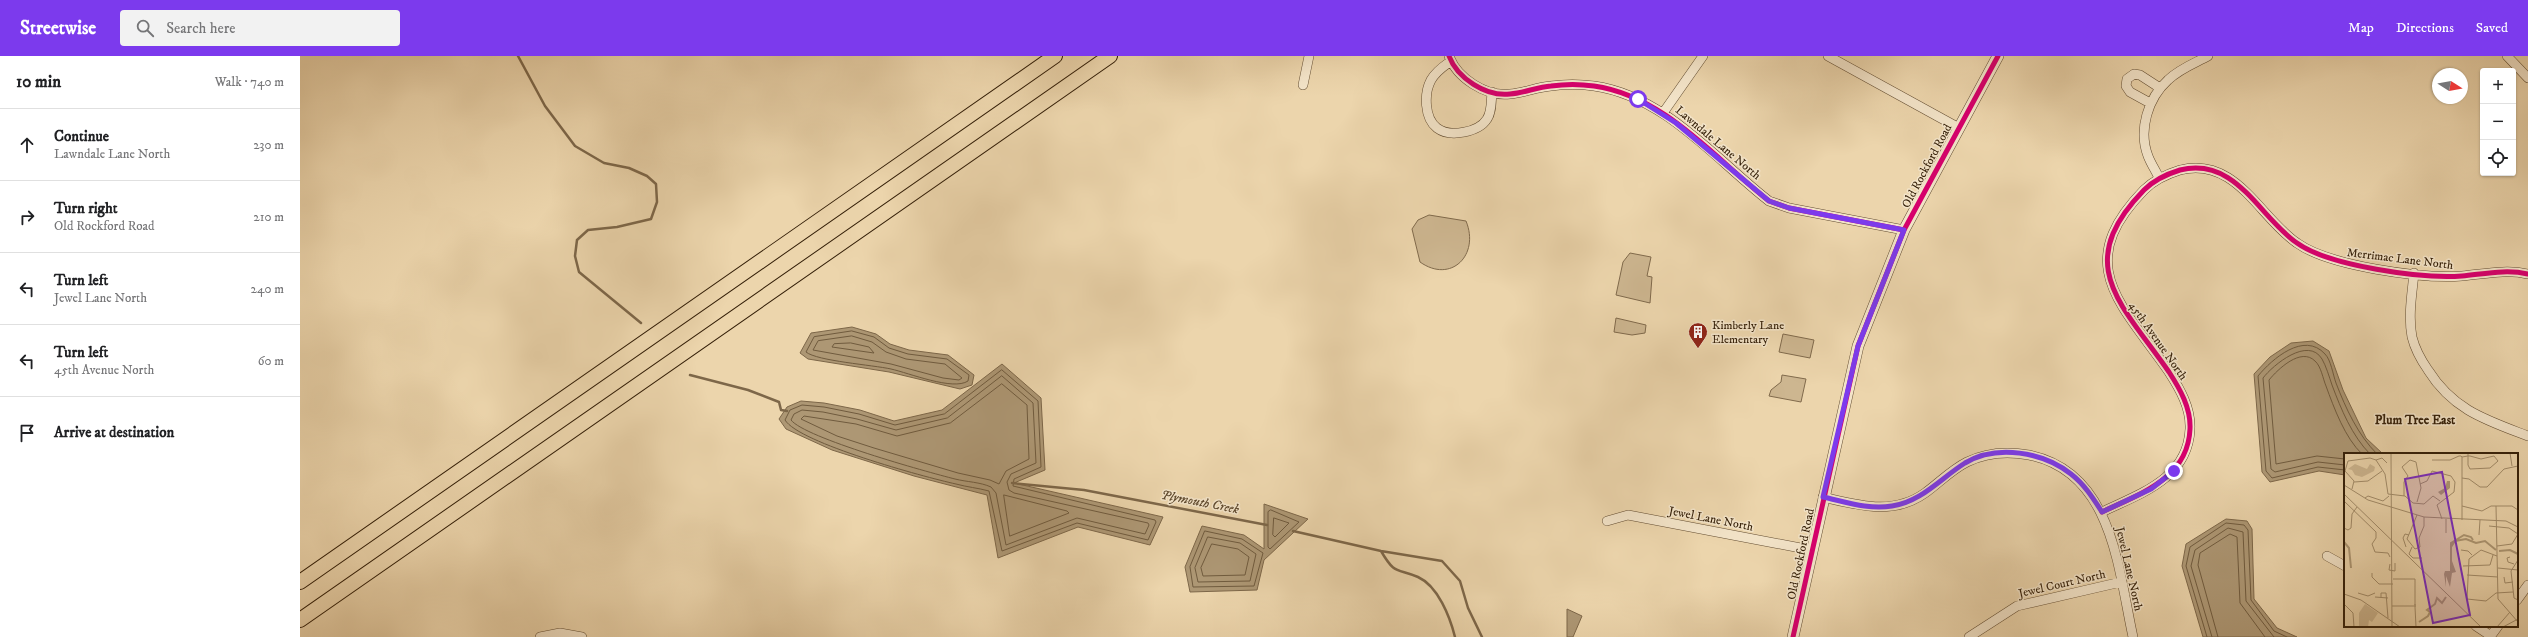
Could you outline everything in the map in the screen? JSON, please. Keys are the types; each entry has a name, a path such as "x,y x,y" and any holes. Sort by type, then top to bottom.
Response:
{"main road":[{"path":"300,582 1055,56"},
{"path":"300,620 1110,56"}],"street":[{"path":"1303,85 1309,56"},
{"path":"1663,114 1703,56"},
{"path":"1828,56 1959,128"},
{"name":"Old Rockford Road","path":"1793,637 1811,550 1858,346 1904,230 1998,56"},
{"path":"2159,178 2148,156 2144,139 2145,122 2150,103 2160,88 2182,70 2208,56"},
{"path":"2506,56 2528,78"},
{"name":"Lawndale Lane North","path":"1492,92 1488,118 1481,127 1450,133 1437,128 1429,116 1426,99 1431,80 1439,69 1450,59 1465,78 1478,87 1492,92 1508,95 1550,86 1572,84 1595,86 1638,99 1663,114 1769,201 1789,208 1904,230"},
{"path":"2150,103 2130,92 2126,86 2127,79 2134,74 2140,75 2160,88"},
{"name":"Merrimac Lane North","path":"2159,178 2185,169 2212,170 2237,182 2280,230 2298,244 2318,255 2350,264 2414,273 2461,276 2499,272 2528,274"},
{"name":"45th Avenue North","path":"2102,512 2164,481 2174,471 2188,444 2190,429 2185,400 2120,303 2108,275 2106,259 2114,230 2138,196 2159,178"},
{"path":"2414,273 2410,310 2412,338 2420,359 2437,385 2457,404 2487,421 2528,436"},
{"name":"Jewel Lane North","path":"1823,497 1876,508 1893,506 1924,494 1967,462 1983,456 2006,453 2037,457 2055,464 2071,474 2085,488 2102,512 2121,582 2133,637"},
{"name":"Jewel Lane North","path":"1607,521 1628,515 1811,550"},
{"path":"2327,556 2344,565"},
{"name":"Jewel Court North","path":"1969,637 2017,606 2121,582"},
{"path":"2518,599 2528,585"},
{"path":"2477,627 2490,637 2497,627"},
{"path":"540,637 560,633 582,637"}],"shaded area":[{"path":"1429,215 1466,221 1469,233 1469,245 1466,255 1452,268 1442,270 1431,268 1420,262 1412,229 1418,220"},
{"path":"1630,253 1651,257 1647,276 1652,277 1650,303 1616,295 1623,262"},
{"path":"1616,318 1646,325 1645,333 1632,335 1614,332"},
{"path":"1783,334 1814,340 1810,358 1779,352"},
{"path":"1782,375 1806,379 1801,402 1769,396 1771,390 1781,382"}],"water":[{"path":"852,327 876,334 890,344 909,350 948,355 974,375 972,385 960,389 889,372 808,359 800,353 811,333"},
{"path":"2313,341 2329,351 2343,390 2366,438 2382,453 2344,453 2344,475 2319,471 2270,482 2262,472 2254,374 2270,357 2291,343"},
{"path":"1002,364 1041,398 1045,470 1014,483 1163,517 1150,545 1078,527 998,558 987,495 914,476 832,450 786,429 779,419 787,407 801,401 824,403 860,410 894,421 942,410"},
{"path":"1264,504 1308,519 1264,560 1257,590 1190,592 1185,567 1202,526 1244,535 1264,549"},
{"path":"2226,519 2247,521 2252,529 2254,599 2277,628 2297,637 2203,637 2182,566 2186,544"},
{"path":"1567,609 1582,616 1573,637 1567,637"}],"waterway":[{"name":"Plymouth Creek","path":"518,56 545,106 575,146 604,163 629,168 647,176 656,184 657,202 651,219 617,227 588,230 577,240 575,256 579,272 641,323"},
{"name":"Plymouth Creek","path":"690,375 748,390 779,402 781,410 787,411"},
{"name":"Plymouth Creek","path":"1012,483 1084,490 1267,525"},
{"name":"Plymouth Creek","path":"1293,531 1381,551 1442,561 1460,581 1468,608 1482,637"},
{"name":"Plymouth Creek","path":"1381,551 1396,570 1418,577 1432,587 1450,620 1455,637"}],"cycle path":[{"path":"1449,56 1453,64 1465,78 1482,89 1491,92 1510,94 1572,84 1594,86 1620,92 1644,102 1688,132 1769,201 1789,208 1904,230"},
{"path":"1793,637 1858,346 1904,230 1998,56"},
{"path":"2102,512 2146,491 2171,472 2181,461 2187,446 2190,429 2189,414 2184,399 2169,372 2121,304 2112,284 2107,263 2110,241 2122,217 2144,190 2152,183 2170,173 2180,170 2200,168 2217,172 2232,180 2283,232 2297,243 2312,251 2353,264 2401,273 2424,275 2462,276 2503,272 2528,274"}],"place":[{"name":"Kimberly Lane Elementary","path":"1698,349"}],"district":[{"name":"Plum Tree East","path":"2415,420"}],"route":[{"path":"1638,99 1676,123 1769,201 1789,208 1904,230 1870,311 1858,346 1848,381 1823,497 1859,506 1876,508 1893,506 1910,501 1924,494 1967,462 2000,452 2018,453 2037,457 2055,464 2071,474 2085,488 2102,512 2151,489 2164,481 2174,471"}]}
